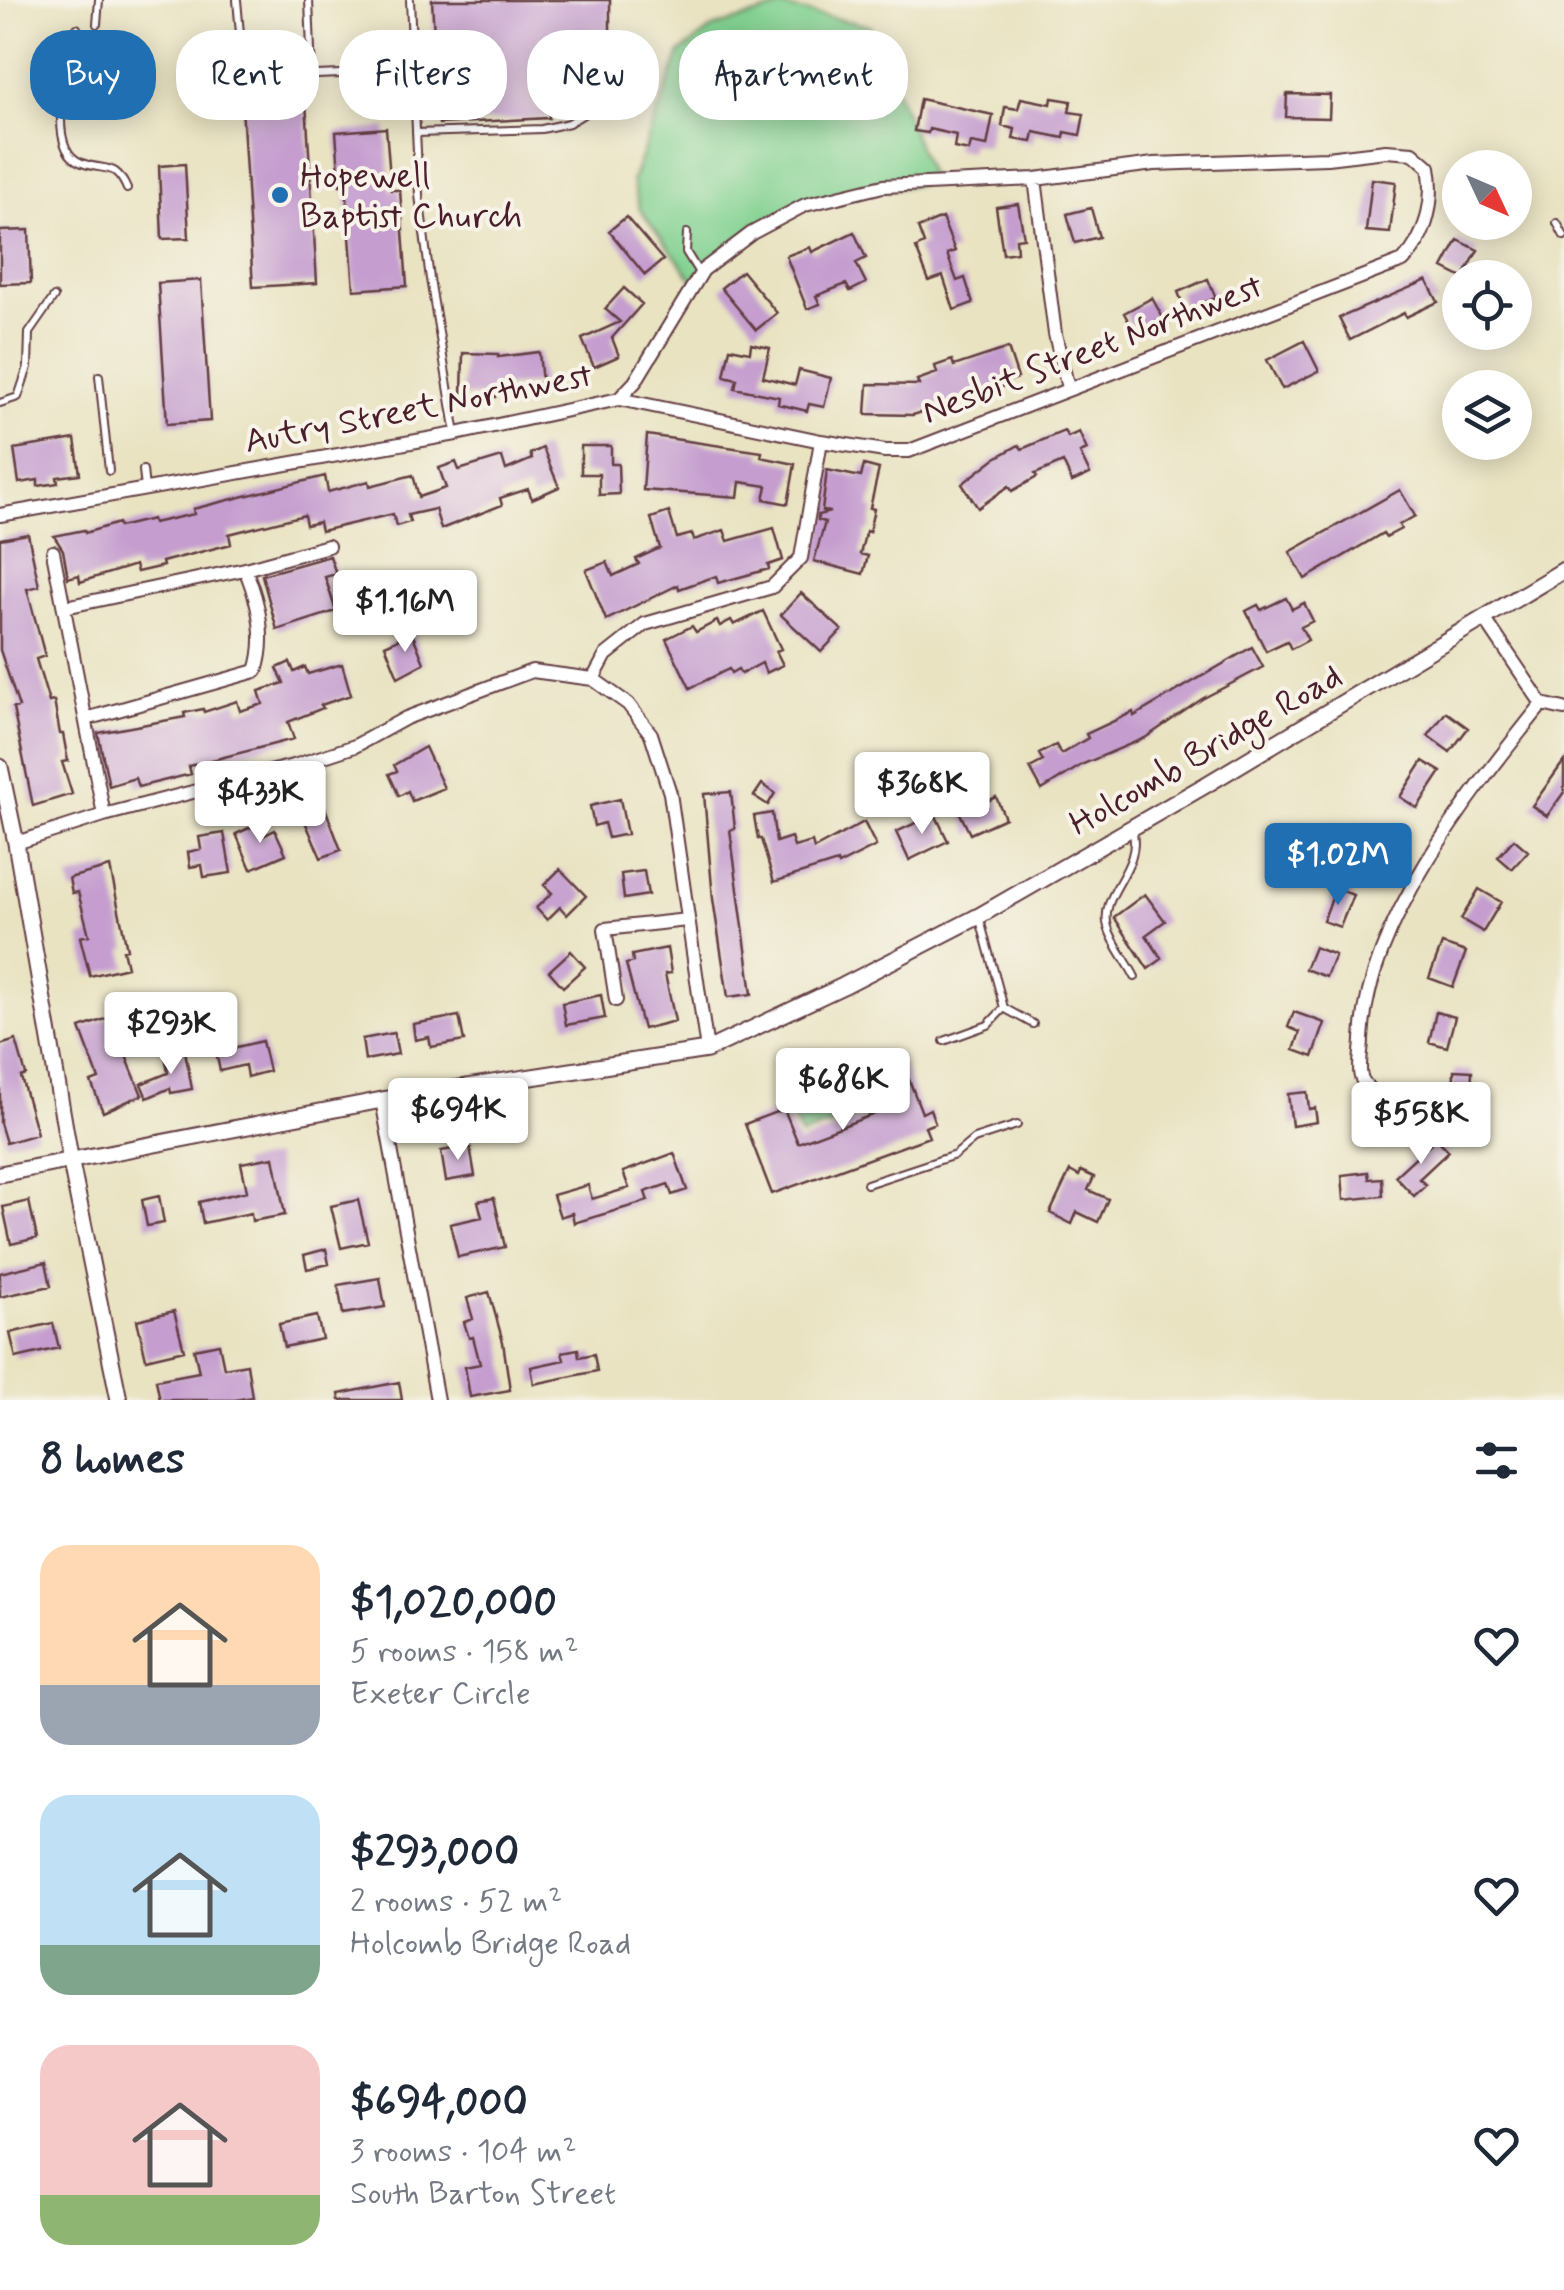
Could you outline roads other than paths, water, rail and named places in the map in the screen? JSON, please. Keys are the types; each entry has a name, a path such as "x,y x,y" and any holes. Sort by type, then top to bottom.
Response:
{"street":[{"name":"Nesbit Street Northwest","path":"619,398 822,441 885,452 909,450 1403,261 1422,235 1428,216 1430,167 1413,153 1357,154"},
{"name":"Autry Street Northwest","path":"0,514 456,434 619,398 636,382 700,274 752,233 805,205 883,186 1035,179 1154,164 1357,154"},
{"path":"1035,179 1055,334 1068,388"},
{"path":"593,679 606,655 644,624 772,588 801,558 822,441"},
{"path":"66,607 246,569 328,546"},
{"path":"53,552 104,815"},
{"path":"86,719 256,671 260,624 246,569"},
{"name":"Holcomb Bridge Road","path":"0,1174 382,1100 706,1050 979,916 1564,570"},
{"path":"1484,618 1542,704 1564,709"},
{"path":"16,843 356,746 406,718 532,671 593,679 628,704 651,734 670,793 706,1050"},
{"path":"1374,1096 1360,1076 1363,1021 1381,954 1421,869 1542,704"},
{"path":"0,767 118,1400"},
{"path":"616,1000 606,929 687,920"},
{"path":"382,1100 437,1400"}],"lane":[{"path":"97,24 99,0"},
{"path":"237,0 240,30"},
{"path":"309,0 310,30"},
{"path":"410,0 411,30"},
{"path":"77,28 60,124 65,146 73,159 86,165 106,166 121,175 128,189"},
{"path":"415,120 419,195 456,434"},
{"path":"416,134 542,129 574,120"},
{"path":"1557,222 1564,236"},
{"path":"687,233 686,252 700,274"},
{"path":"0,403 18,396 28,367 29,333 54,296"},
{"path":"99,376 109,471"},
{"path":"143,470 145,489"},
{"path":"1132,828 1133,858 1111,899 1107,915 1108,927 1135,976"},
{"path":"979,916 1004,1008 1034,1024"},
{"path":"944,1041 988,1025 1004,1008"},
{"path":"867,1184 954,1155 974,1140 1017,1125"}],"place":[{"name":"Hopewell Baptist Church","path":"280,195"}]}
